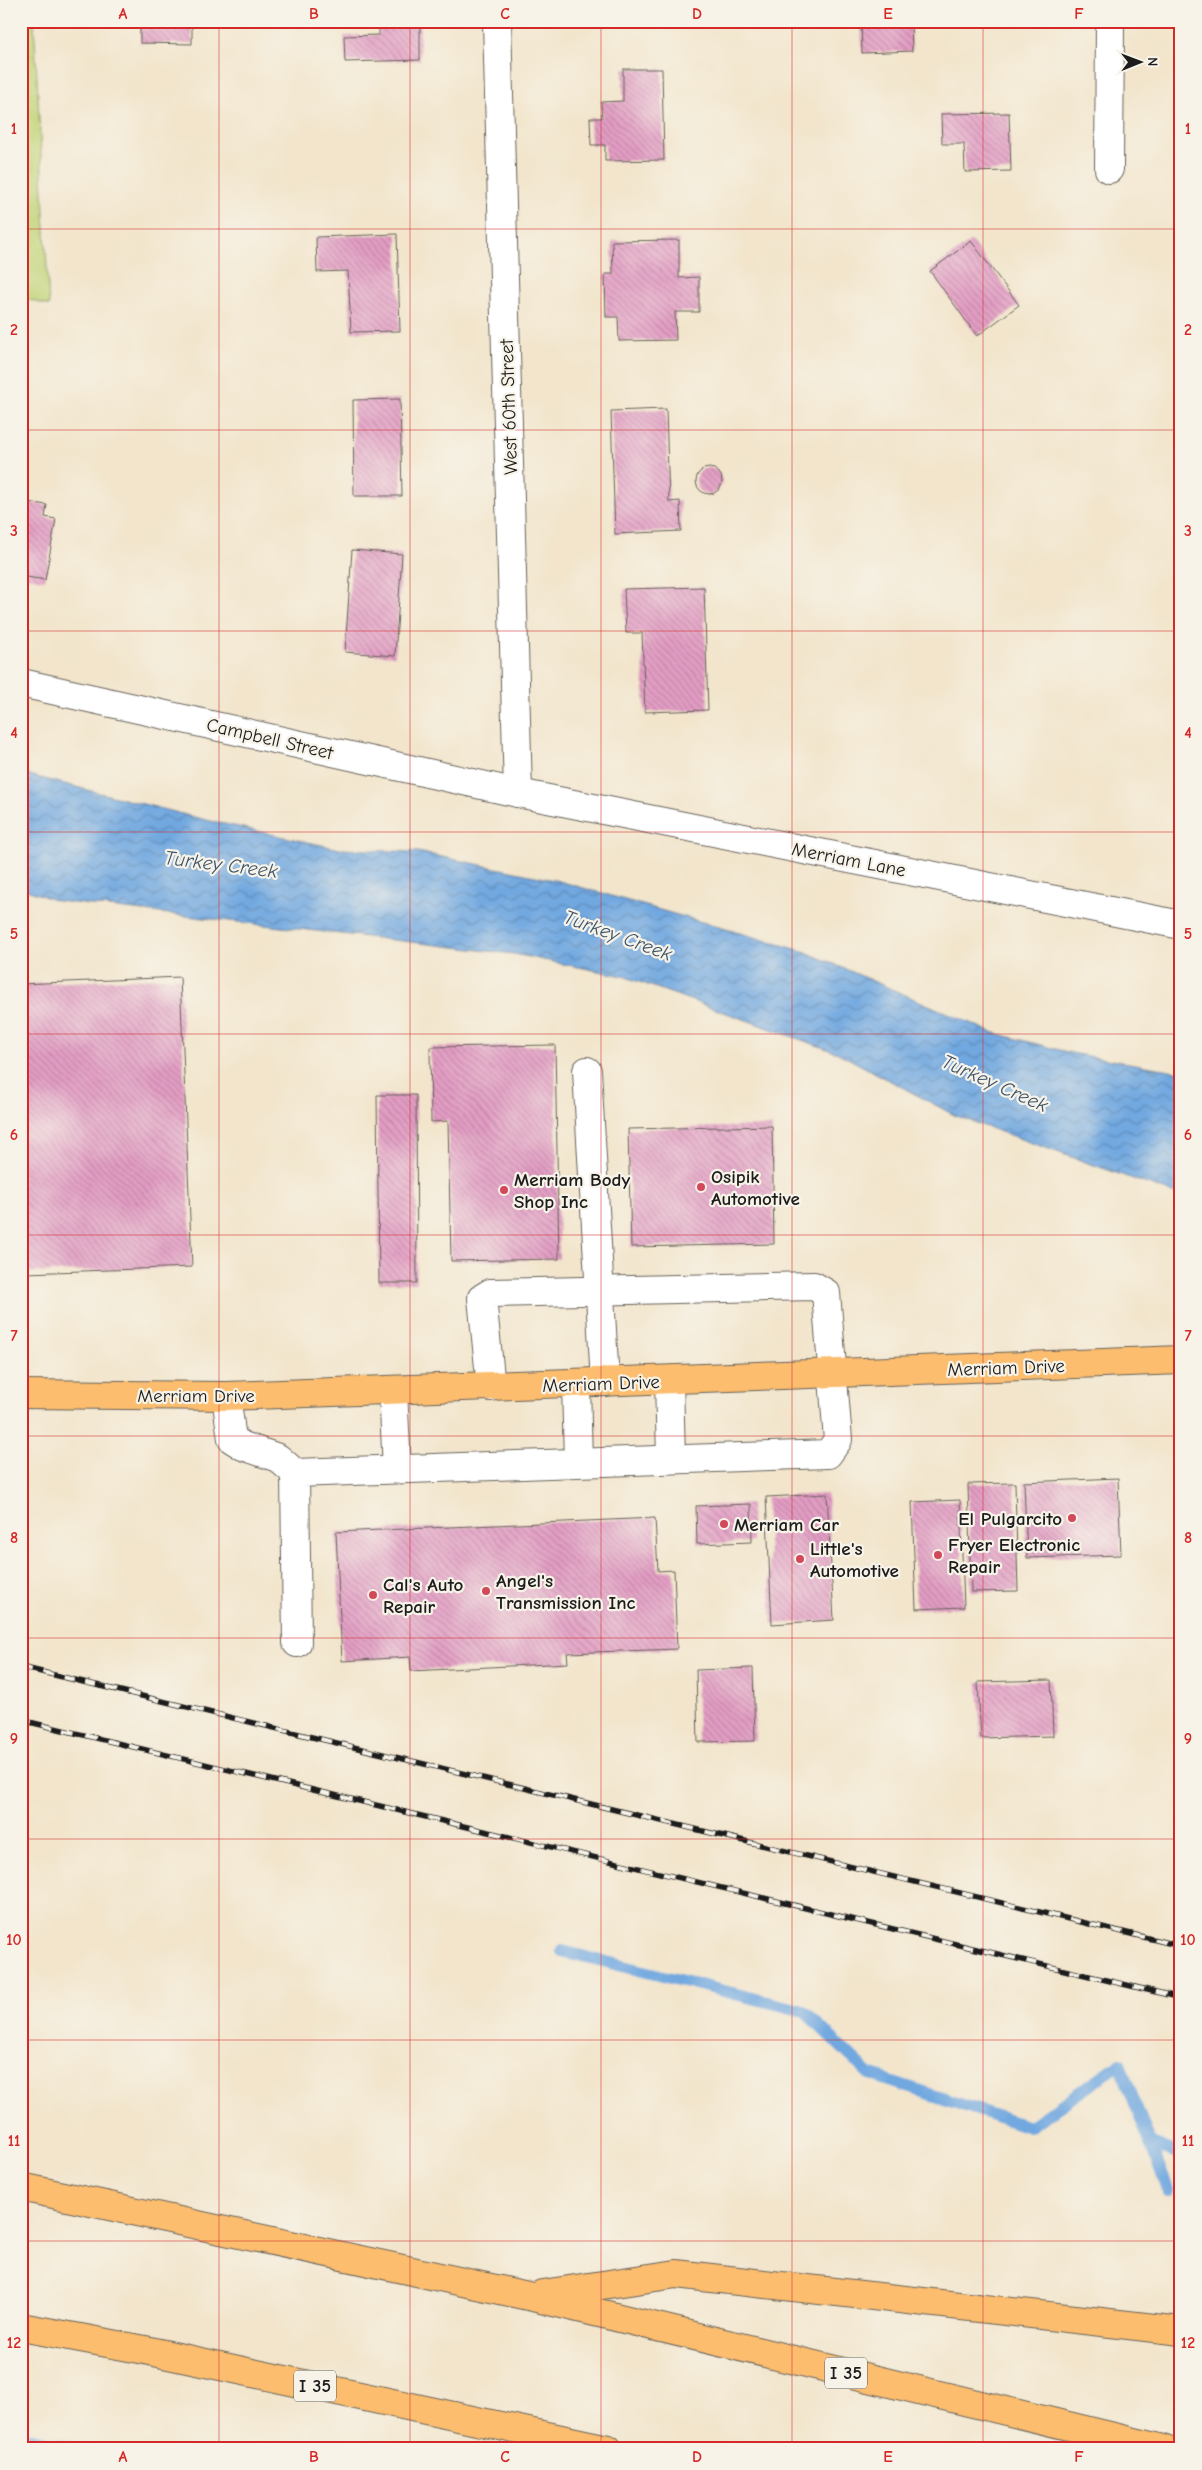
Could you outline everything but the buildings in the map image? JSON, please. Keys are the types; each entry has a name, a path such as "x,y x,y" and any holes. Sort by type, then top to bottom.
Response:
{"main road":[{"name":"Merriam Drive","path":"21,1394 226,1396 1181,1360"},
{"name":"I 35","path":"21,2187 528,2296 1164,2449"},
{"path":"528,2296 676,2274 1181,2332"},
{"name":"I 35","path":"21,2327 145,2350 608,2449"}],"street":[{"name":"West 60th Street","path":"497,21 518,794"},
{"path":"1109,169 1110,21"},
{"name":"Campbell Street","path":"21,683 518,794"},
{"name":"Merriam Lane","path":"518,794 1181,925"},
{"path":"586,1072 605,1382"},
{"path":"226,1396 232,1439 243,1446 278,1458 295,1473 828,1454 838,1440 831,1374 826,1293 814,1286 490,1294 482,1298 491,1387"},
{"path":"669,1380 672,1459"},
{"path":"576,1384 578,1462"},
{"path":"393,1391 397,1468"},
{"path":"295,1473 297,1643"}],"green space":[{"path":"21,21 34,21 49,306 21,297"}],"water":[{"name":"Turkey Creek","path":"21,773 206,820 340,849 418,852 559,881 806,952 991,1032 1071,1053 1181,1072 1181,1196 956,1116 838,1053 623,976 514,954 57,901 21,888"}],"waterway":[{"path":"562,1951 804,2011 869,2074 1029,2127 1120,2064 1168,2190"},
{"path":"1150,2144 1181,2154"},
{"path":"21,2437 81,2449"}],"railway":[{"path":"21,1667 1181,1946"},
{"path":"21,1720 1181,1998"}],"place":[{"name":"Osipik Automotive","path":"701,1187"},
{"name":"Merriam Body Shop Inc","path":"504,1190"},
{"name":"El Pulgarcito","path":"1072,1518"},
{"name":"Merriam Car","path":"724,1524"},
{"name":"Fryer Electronic Repair","path":"938,1555"},
{"name":"Little's Automotive","path":"800,1559"},
{"name":"Angel's Transmission Inc","path":"486,1591"},
{"name":"Cal's Auto Repair","path":"373,1595"}]}
